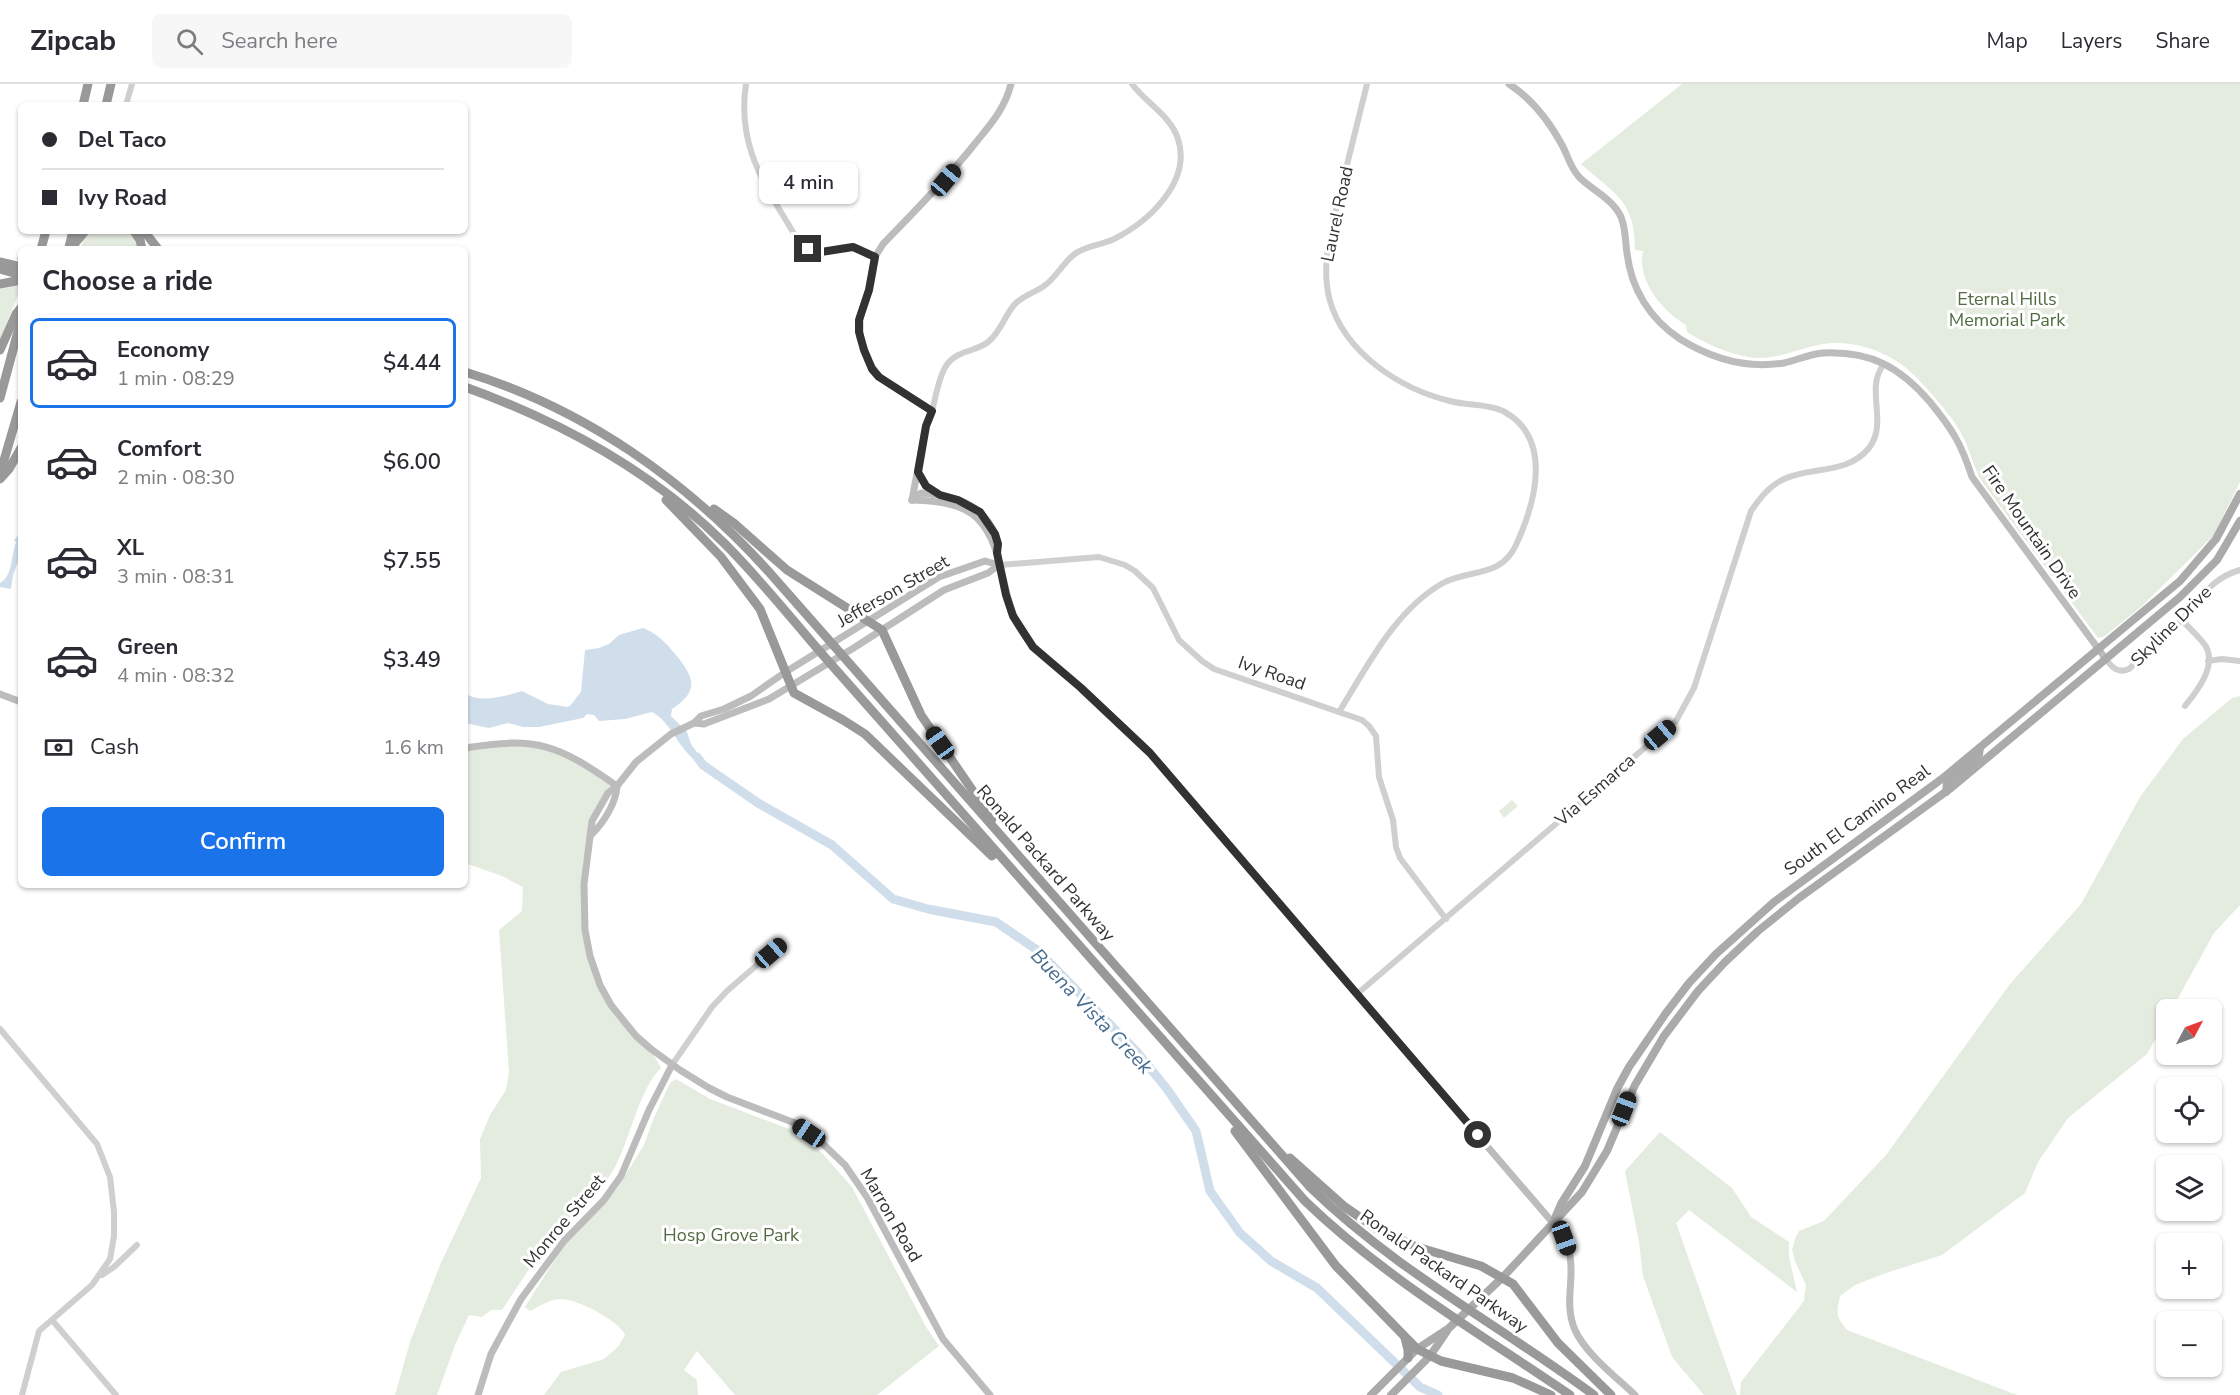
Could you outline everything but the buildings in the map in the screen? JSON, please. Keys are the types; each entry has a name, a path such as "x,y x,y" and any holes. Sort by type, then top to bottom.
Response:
{"highway":[{"path":"107,102 111,84"},
{"path":"111,84 111,102"},
{"path":"83,102 88,85"},
{"path":"72,246 82,234"},
{"path":"146,234 156,246"},
{"path":"0,262 18,274"},
{"path":"0,269 18,274"},
{"path":"0,284 18,274"},
{"path":"0,350 18,312"},
{"path":"0,398 18,331"},
{"name":"Ronald Packard Parkway","path":"468,373 510,388 584,423 671,479 747,548 1310,1187 1371,1243 1594,1395"},
{"name":"Ronald Packard Parkway","path":"468,388 556,423 634,469 690,512 753,573 1305,1202 1339,1234 1400,1281 1570,1395"},
{"path":"0,474 18,412"},
{"path":"0,479 18,452"},
{"path":"634,469 695,528 738,577 760,609 794,693 843,720 878,745 1043,906"},
{"path":"671,479 735,524 787,570 882,630 929,728 973,793 1043,886"},
{"path":"1209,1095 1325,1251 1417,1349 1441,1361 1513,1378 1551,1395"},
{"path":"1248,1118 1326,1192 1365,1222 1405,1242 1481,1266 1513,1284 1558,1343 1611,1395"},
{"path":"1404,1335 1408,1358"}],"main road":[{"path":"912,500 926,426 932,411 879,377 872,369 859,332 859,320 869,290 875,257 883,244 946,180 997,117 1011,84"},
{"name":"Fire Mountain Drive","path":"1509,84 1537,108 1546,119 1577,174 1612,204 1621,216 1634,283 1650,312 1675,335 1712,355 1736,363 1765,366 1821,353 1845,353 1860,355 1884,364 1913,382 1950,426 1964,452 1972,477 2105,658"},
{"path":"918,472 926,486 940,495"},
{"path":"912,500 921,493 940,495 958,500 980,512 995,534 999,565 1013,616 1033,647 1080,687 1150,753 1553,1223 1564,1238 1569,1252 1569,1306 1575,1330 1583,1344 1635,1395"},
{"name":"South El Camino Real","path":"1553,1223 1561,1204 1585,1166 1617,1089 1628,1069 1689,983 1734,936 1774,903 1930,787 2180,581 2216,539 2240,494"},
{"path":"912,500 951,504 974,515 987,533 997,553"},
{"name":"South El Camino Real","path":"1449,1328 1503,1277 1592,1178 1607,1151 1629,1096 1642,1072 1676,1019 1725,962 1772,920 1946,792 2202,577 2228,543 2240,521"},
{"name":"Jefferson Street","path":"617,786 642,755 662,740 694,723 701,716 724,709 751,696 784,673 950,572 986,561 999,565"},
{"name":"Jefferson Street","path":"694,723 704,724 769,699 944,590 988,573 999,565"},
{"path":"0,694 18,701"},
{"path":"468,748 506,742 544,745 585,764 617,786"},
{"path":"1946,792 1947,783 1979,755 1980,747"},
{"name":"Marron Road","path":"617,786 608,793 592,821 584,884 584,918 590,956 600,985 611,1005 636,1036 672,1065 709,1088 795,1123 821,1142 845,1165 867,1197 943,1339 990,1395"},
{"name":"Monroe Street","path":"478,1395 491,1354 521,1299 564,1241 604,1200 621,1176 649,1110 672,1065"},
{"path":"1371,1395 1417,1349 1449,1328"},
{"path":"1391,1395 1430,1356 1449,1328"}],"street":[{"path":"127,102 132,84"},
{"path":"746,84 744,121 754,162 766,188 798,240 808,249 821,252 853,247 875,257"},
{"path":"932,411 943,373 949,362 958,354 989,342 1015,303 1044,286 1075,253 1133,229 1154,211 1166,196 1176,177 1181,158 1178,139 1169,122 1132,84"},
{"name":"Laurel Road","path":"1339,712 1375,653 1412,606 1446,581 1490,570 1504,563 1515,547 1532,503 1536,481 1536,460 1532,445 1517,421 1503,411 1491,407 1452,402 1420,393 1397,380 1373,363 1354,343 1334,311 1327,284 1327,250 1367,84"},
{"name":"Via Esmarca","path":"1357,994 1676,721 1694,688 1751,511 1773,486 1785,479 1834,469 1850,463 1869,447 1876,435 1879,414 1875,387 1880,369 1884,364"},
{"name":"Ivy Road","path":"999,565 1098,557 1125,565 1149,583 1159,597 1179,640 1214,669 1362,720 1376,736 1379,777 1393,820 1398,853 1409,872 1446,918"},
{"name":"Skyline Drive","path":"2105,658 2113,669 2122,671 2129,669 2182,620 2204,591 2227,574 2240,570"},
{"path":"2182,620 2205,646 2208,653 2205,676 2185,706"},
{"path":"2208,661 2222,659 2240,661"},
{"path":"672,1065 712,1007 780,945"},
{"path":"0,1029 89,1132 103,1156 110,1177 114,1236 110,1259 94,1282"},
{"path":"22,1395 39,1332 94,1282 114,1268 136,1245"},
{"path":"52,1320 116,1395"}],"green space":[{"name":"Eternal Hills Memorial Park","path":"1682,84 2240,84 2240,482 2214,535 2142,606 2105,636 2098,638 1983,483 1957,426 1909,370 1887,356 1862,346 1823,344 1773,357 1756,358 1720,349 1687,332 1686,325 1660,304 1647,284 1642,262 1643,251 1635,250 1634,233 1627,209 1613,191 1581,164"},
{"path":"87,234 132,234 138,246 82,246"},
{"path":"18,267 18,295 0,340 0,289 11,287"},
{"path":"2240,696 2240,905 2214,933 2178,999 2156,999 2156,1038 2147,1054 2068,1118 2038,1162 2025,1193 1942,1255 1855,1285 1840,1296 1838,1314 1847,1330 2017,1395 1740,1395 1741,1382 1804,1301 1806,1285 1792,1250 1799,1231 1824,1221 1886,1155 2010,984 2081,904 2140,797 2183,739 2232,698"},
{"path":"508,745 539,748 576,763 614,787 593,823 583,862 581,908 585,946 600,990 653,1054 661,1068 647,1088 620,1156 609,1177 554,1235 502,1310 491,1310 482,1317 469,1315 455,1345 437,1395 395,1395 410,1342 440,1265 481,1178 480,1139 490,1115 506,1090 509,1072 499,930 522,911 523,887 502,876 468,864 468,751"},
{"path":"1512,800 1518,806 1504,818 1499,811"},
{"name":"Hosp Grove Park","path":"676,1079 710,1099 789,1129 822,1153 852,1187 926,1327 939,1346 877,1395 735,1395 697,1351 684,1370 697,1380 698,1395 544,1395 561,1372 604,1359 618,1347 625,1335 607,1317 568,1300 553,1300 530,1311 525,1307 569,1237 616,1190 644,1145 670,1083"},
{"path":"1660,1132 1732,1188 1751,1217 1789,1242 1789,1257 1797,1292 1689,1210 1676,1223 1737,1395 1704,1395 1672,1357 1643,1276 1639,1242 1625,1171"}],"water":[{"path":"18,535 18,562 11,589 0,587 0,583 9,570 16,542 14,540"},
{"path":"643,628 653,633 665,643 687,670 690,677 690,690 687,696 672,709 671,716 687,732 691,744 704,762 703,765 688,754 660,717 652,712 625,719 599,721 594,715 587,714 583,718 539,727 523,727 508,723 489,728 468,724 468,694 485,699 522,691 548,704 568,707 581,692 585,650 609,644 619,635"}],"waterway":[{"name":"Buena Vista Creek","path":"697,757 703,765 758,803 832,845 893,899 928,909 996,922 1037,950 1137,1052 1167,1089 1196,1131 1210,1191 1240,1233 1271,1261 1317,1288 1420,1387 1438,1395"}],"route":[{"path":"808,249 821,252 853,247 875,257 859,325 860,338 869,362 879,377 932,411 926,426 918,472 926,486 934,489 940,495 969,505 980,512 989,523 998,544 997,553 1013,616 1033,647 1080,687 1150,753 1478,1135"}]}
